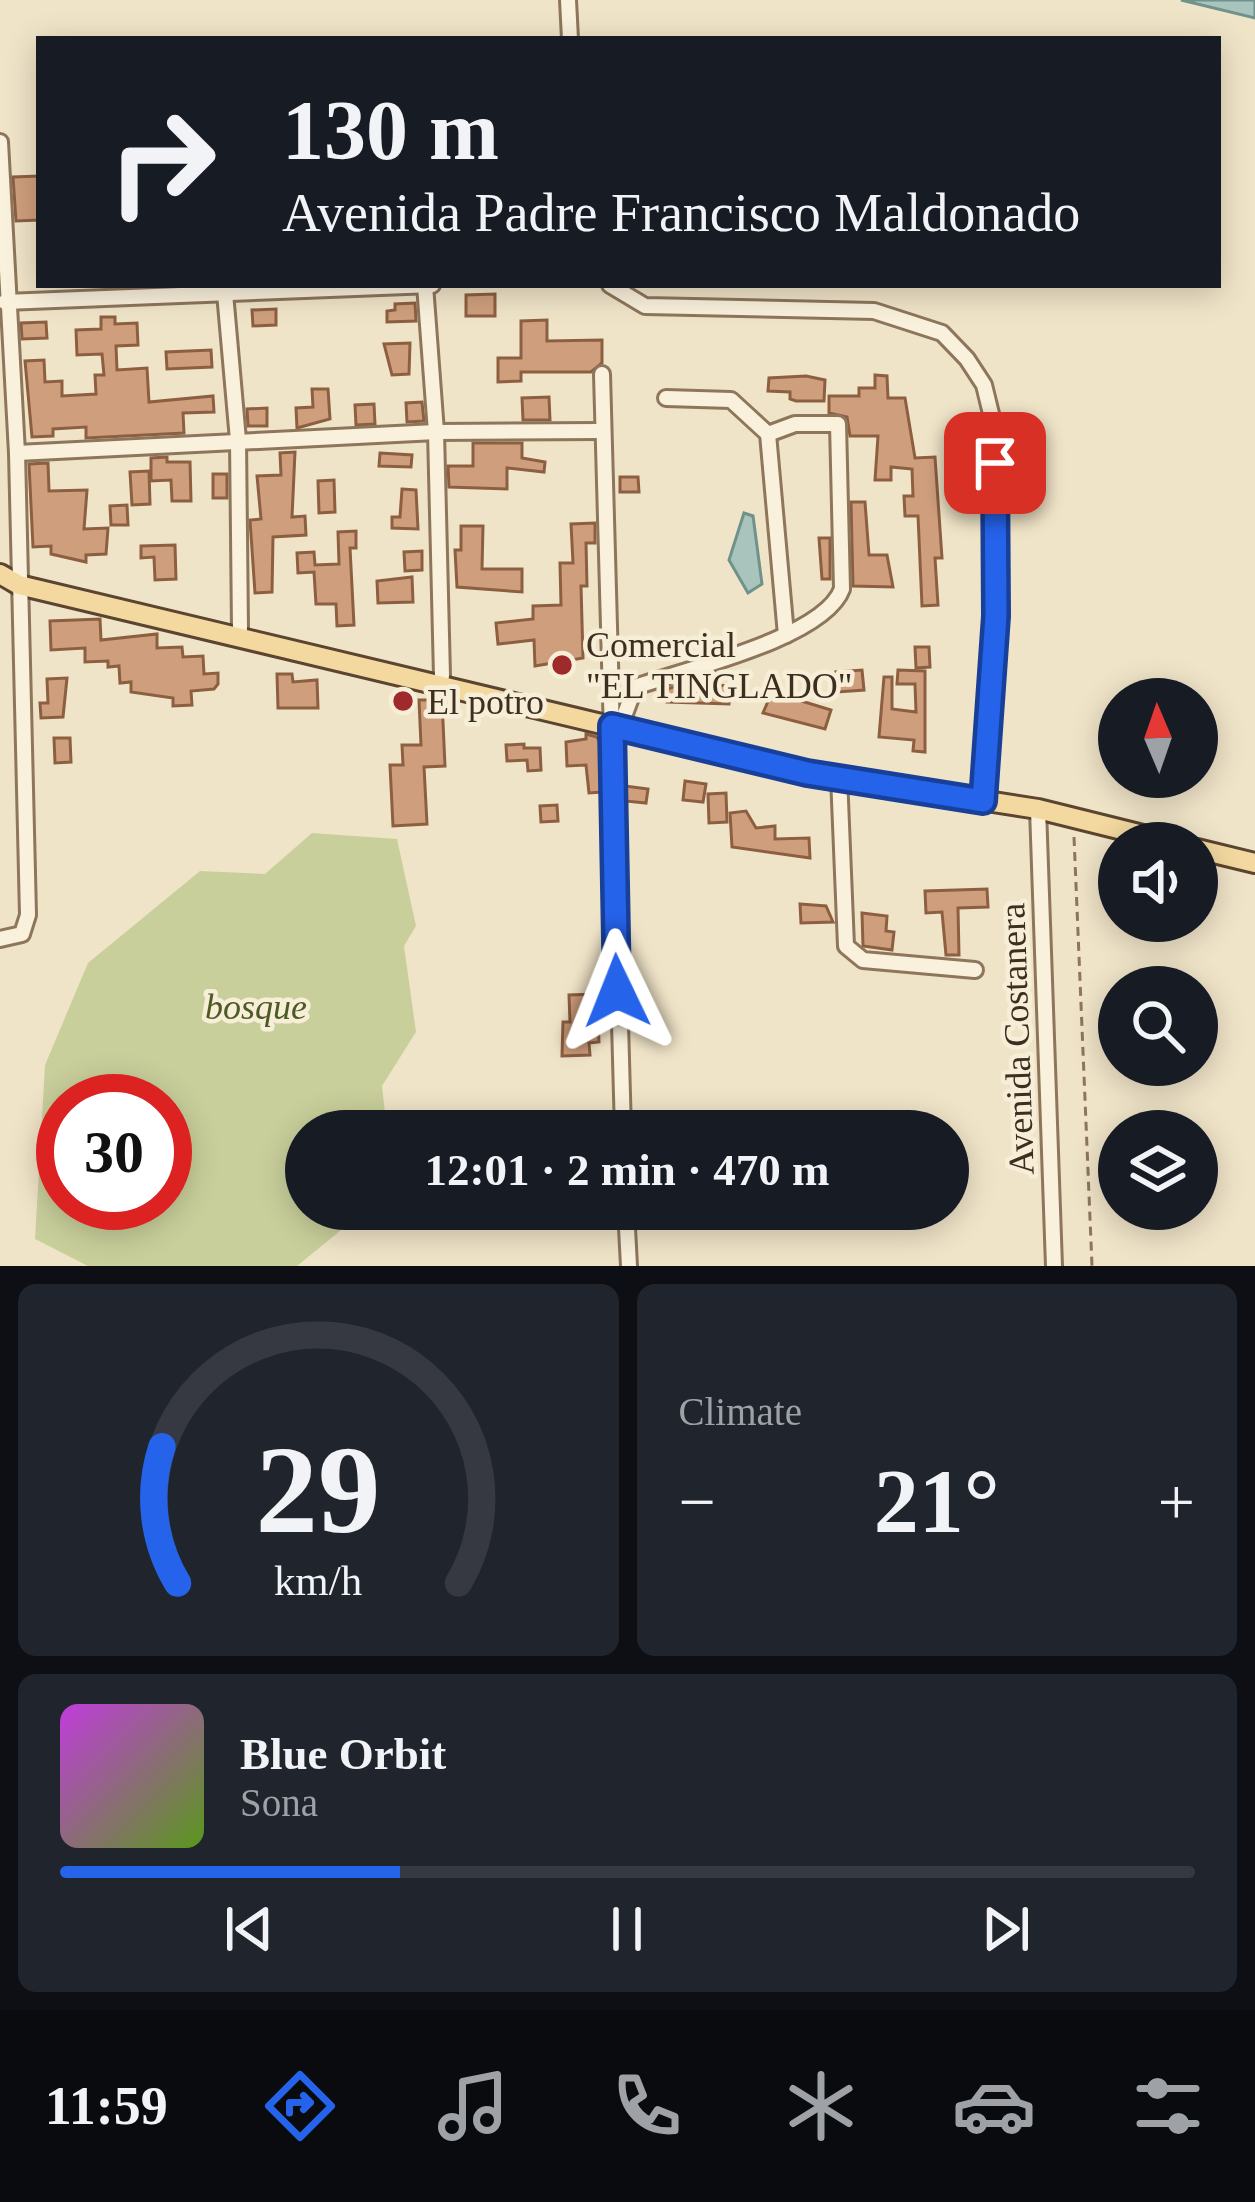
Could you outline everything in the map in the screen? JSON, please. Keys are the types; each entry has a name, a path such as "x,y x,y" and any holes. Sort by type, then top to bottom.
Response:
{"main road":[{"path":"0,564 10,580 809,763 839,776 1098,823"},
{"path":"10,580 240,628 616,721"},
{"path":"1218,854 1255,863"}],"street":[{"path":"568,0 570,36"},
{"path":"0,142 4,302 17,452 10,580 28,915 22,934 0,939"},
{"path":"4,302 352,288"},
{"path":"428,288 442,676"},
{"path":"615,288 645,306 874,311 942,333 967,359 984,386 994,426 996,616 983,801"},
{"path":"225,293 238,440 240,628"},
{"path":"602,374 616,721 623,1110"},
{"path":"666,398 731,400 768,434 786,635"},
{"path":"616,721 635,688 786,635 836,606 842,590 838,424 795,424 768,434"},
{"path":"17,452 436,431 601,431"},
{"path":"839,776 846,946 862,960 975,970"},
{"name":"Avenida Costanera","path":"1037,809 1054,1266"},
{"path":"627,1230 629,1266"}],"path":[{"path":"1073,817 1092,1266"}],"green space":[{"name":"bosque","path":"312,833 397,839 416,926 404,946 416,1032 382,1086 385,1110 285,1110 285,1230 341,1230 297,1266 88,1266 35,1239 36,1222 36,1230 192,1230 192,1074 44,1074 45,1065 88,963 200,871 265,874"}],"water":[{"path":"1181,0 1255,0 1255,18"},
{"path":"744,513 753,516 762,584 748,593 729,560"}],"building":[{"path":"36,176 36,220 16,221 13,177"},
{"path":"495,294 495,316 466,316 466,295"},
{"path":"415,303 416,321 387,322 387,311 395,310 395,304"},
{"path":"276,309 276,325 253,326 252,310"},
{"path":"101,317 115,317 115,324 137,323 138,345 116,346 117,370 147,368 149,402 213,396 214,412 183,413 184,433 86,438 86,427 53,429 53,436 32,437 25,361 44,360 45,382 62,381 62,396 96,394 95,375 104,375 102,354 77,355 76,330 101,329"},
{"path":"547,320 547,341 602,340 602,363 591,372 521,372 521,381 498,382 498,358 521,358 521,321"},
{"path":"46,322 47,338 22,339 21,323"},
{"path":"410,343 409,374 392,375 384,344"},
{"path":"211,350 212,367 167,369 166,352"},
{"path":"875,375 887,376 888,398 905,398 915,458 935,457 942,558 935,558 938,605 922,606 918,516 905,516 904,496 913,496 912,469 891,467 891,480 875,480 878,436 850,436 847,417 829,413 829,396 859,396 859,388 875,388"},
{"path":"769,378 825,380 824,401 796,401 790,399 790,392 768,391"},
{"path":"312,389 328,389 330,419 297,428 296,408 313,407"},
{"path":"549,397 550,420 523,420 522,398"},
{"path":"422,402 424,421 407,422 406,403"},
{"path":"374,404 375,424 356,425 355,405"},
{"path":"267,408 267,426 248,426 247,409"},
{"path":"473,443 522,443 522,458 545,462 544,472 507,468 507,489 449,487 448,466 473,466"},
{"path":"295,452 292,517 305,516 306,535 273,537 272,592 255,593 250,520 261,519 257,476 281,475 280,453"},
{"path":"380,453 412,455 411,467 379,466"},
{"path":"167,457 167,462 190,462 191,501 172,501 171,480 151,481 151,458"},
{"path":"48,463 49,491 87,490 84,529 108,528 106,554 86,555 86,562 51,554 51,546 33,547 29,464"},
{"path":"149,471 150,504 132,505 130,472"},
{"path":"213,474 227,474 227,498 213,498"},
{"path":"620,477 638,477 639,492 620,492"},
{"path":"334,480 335,512 319,513 318,481"},
{"path":"402,489 416,490 418,529 392,528 392,517 400,517"},
{"path":"851,502 865,502 869,555 887,555 893,587 853,586"},
{"path":"127,505 128,525 111,525 110,506"},
{"path":"595,523 595,543 586,543 587,586 581,586 583,658 535,666 534,640 498,644 496,623 533,619 533,606 561,605 560,563 573,563 571,524"},
{"path":"461,526 483,526 482,569 522,569 522,592 457,587 455,550 461,550"},
{"path":"356,531 356,548 350,548 354,625 337,626 336,604 316,604 314,572 298,573 297,553 314,552 315,565 339,564 338,532"},
{"path":"819,538 830,538 830,579 822,579"},
{"path":"175,545 176,579 155,580 154,557 141,558 141,546"},
{"path":"422,551 422,570 405,571 404,552"},
{"path":"412,577 413,602 378,603 377,581"},
{"path":"100,619 101,640 157,634 157,648 182,647 183,657 203,656 204,674 218,673 218,684 214,689 191,691 192,705 173,706 173,698 131,692 131,682 120,683 119,666 108,667 108,661 85,662 85,648 51,650 50,621"},
{"path":"915,647 929,647 930,667 916,668"},
{"path":"862,670 864,690 838,692 836,672"},
{"path":"898,670 925,671 925,752 913,751 914,740 879,737 884,677 892,677 892,709 916,712 915,684 897,684"},
{"path":"277,674 292,674 293,682 317,680 318,708 278,708"},
{"path":"715,674 715,685 730,686 729,704 667,702 667,689"},
{"path":"67,678 63,717 41,718 40,703 48,703 47,679"},
{"path":"772,692 831,710 825,729 763,713"},
{"path":"419,700 442,700 445,766 424,767 427,824 393,826 390,765 403,765 402,745 421,745"},
{"path":"586,734 597,737 601,745 602,792 589,793 586,765 567,766 566,742 586,739"},
{"path":"54,738 70,738 71,762 55,763"},
{"path":"524,744 524,748 540,748 541,770 528,771 527,760 507,761 506,745"},
{"path":"685,781 706,784 703,802 683,800"},
{"path":"625,786 648,789 646,803 625,801"},
{"path":"726,793 727,822 709,823 708,794"},
{"path":"557,805 558,821 541,822 540,806"},
{"path":"746,811 756,828 775,826 775,839 809,838 810,858 732,847 730,813"},
{"path":"987,889 988,907 958,908 959,955 946,955 942,912 926,913 925,891"},
{"path":"800,904 826,906 833,922 801,923"},
{"path":"862,913 887,916 886,931 894,932 892,950 863,946"},
{"path":"597,994 599,1042 589,1043 590,1055 562,1056 563,1022 570,1022 569,995"}],"place":[{"name":"Comercial \"EL TINGLADO\"","path":"562,665"},
{"name":"El potro","path":"403,701"}],"route":[{"path":"617,991 612,726 807,773 983,801 996,616 995,463"}]}
